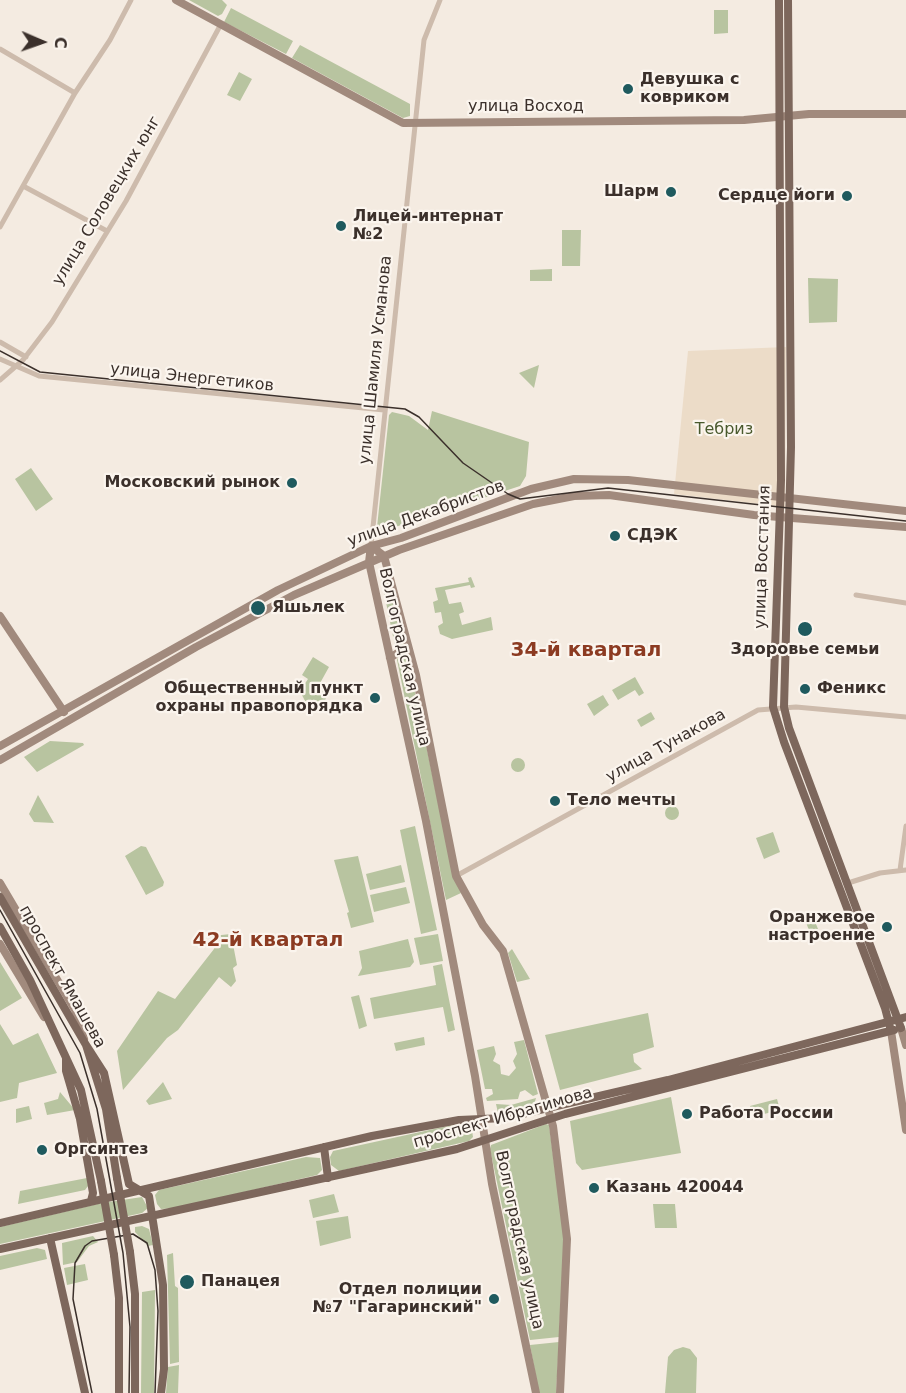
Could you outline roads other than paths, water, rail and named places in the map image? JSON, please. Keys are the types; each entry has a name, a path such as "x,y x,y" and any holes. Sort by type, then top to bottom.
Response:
{"main road":[{"name":"улица Восход","path":"176,0 403,123 906,114"},
{"name":"улица Восстания","path":"780,0 785,117"},
{"name":"улица Восстания","path":"788,0 785,117 784,707 789,728 903,1023 906,1045"},
{"name":"улица Декабристов","path":"0,746 278,590 371,546 401,538 531,489 574,479 628,480 906,511"},
{"name":"улица Декабристов","path":"0,760 294,595 384,556 524,507 584,495 653,498 785,517 906,527"},
{"name":"улица Восстания","path":"785,517 773,707 783,742 890,1026 906,1130"},
{"name":"Волгоградская улица","path":"371,546 384,556 419,688 456,876 483,925 503,951 551,1119 567,1239 560,1393"},
{"name":"Волгоградская улица","path":"371,546 369,562 426,821 482,1119 484,1141 536,1393"},
{"path":"0,616 70,720"},
{"path":"390,658 399,652 410,656"},
{"path":"0,883 75,1010 85,1043 104,1073 129,1184 149,1196 163,1285 165,1323 161,1393"},
{"name":"проспект Ямашева","path":"0,897 85,1043 106,1109 135,1294 135,1393"},
{"name":"проспект Ямашева","path":"0,927 30,980 54,1033 66,1053 89,1114 114,1255 118,1298 119,1393"},
{"path":"0,944 54,1033"},
{"name":"проспект Ибрагимова","path":"0,1223 324,1147 459,1120 505,1118 903,1023"},
{"name":"проспект Ибрагимова","path":"0,1249 457,1149 551,1119 890,1026"},
{"path":"66,1053 66,1071 80,1119 93,1193 91,1202"},
{"path":"900,1084 901,1078 906,1077"},
{"path":"324,1147 328,1178"},
{"path":"50,1238 85,1393"}],"street":[{"path":"0,227 75,93 110,40 131,0"},
{"name":"улица Шамиля Усманова","path":"371,546 424,40 440,0"},
{"name":"улица Соловецких юнг","path":"0,380 26,357 52,322 174,116 221,24"},
{"path":"0,49 75,93"},
{"path":"24,186 107,231"},
{"path":"0,342 26,357"},
{"name":"улица Энергетиков","path":"0,358 39,376 384,410"},
{"path":"856,596 906,603"},
{"name":"улица Тунакова","path":"456,876 758,710 784,707 906,717"},
{"path":"849,883 903,870 906,826"}],"tram line":[{"path":"0,351 40,372 405,409 419,417 463,463 508,494 520,499 608,488 906,521"},
{"path":"0,910 80,1053 97,1109 123,1253 130,1327 129,1393"},
{"path":"92,1393 73,1299 75,1263 85,1246 92,1241 133,1234 147,1243 155,1270 158,1311 155,1393"}],"place":[{"name":"Девушка с ковриком","path":"628,89"},
{"name":"Шарм","path":"671,192"},
{"name":"Сердце йоги","path":"847,196"},
{"name":"Лицей-интернат №2","path":"341,226"},
{"name":"Московский рынок","path":"292,483"},
{"name":"СДЭК","path":"615,536"},
{"name":"Яшьлек","path":"258,608"},
{"name":"Здоровье семьи","path":"805,629"},
{"name":"Феникс","path":"805,689"},
{"name":"Общественный пункт охраны правопорядка","path":"375,698"},
{"name":"Тело мечты","path":"555,801"},
{"name":"Оранжевое настроение","path":"887,927"},
{"name":"Работа России","path":"687,1114"},
{"name":"Оргсинтез","path":"42,1150"},
{"name":"Казань 420044","path":"594,1188"},
{"name":"Панацея","path":"187,1282"},
{"name":"Отдел полиции №7 \"Гагаринский\"","path":"494,1299"}],"district":[{"name":"34-й квартал","path":"586,651"},
{"name":"42-й квартал","path":"268,941"}],"park label":[{"name":"Тебриз","path":"724,430"}]}
